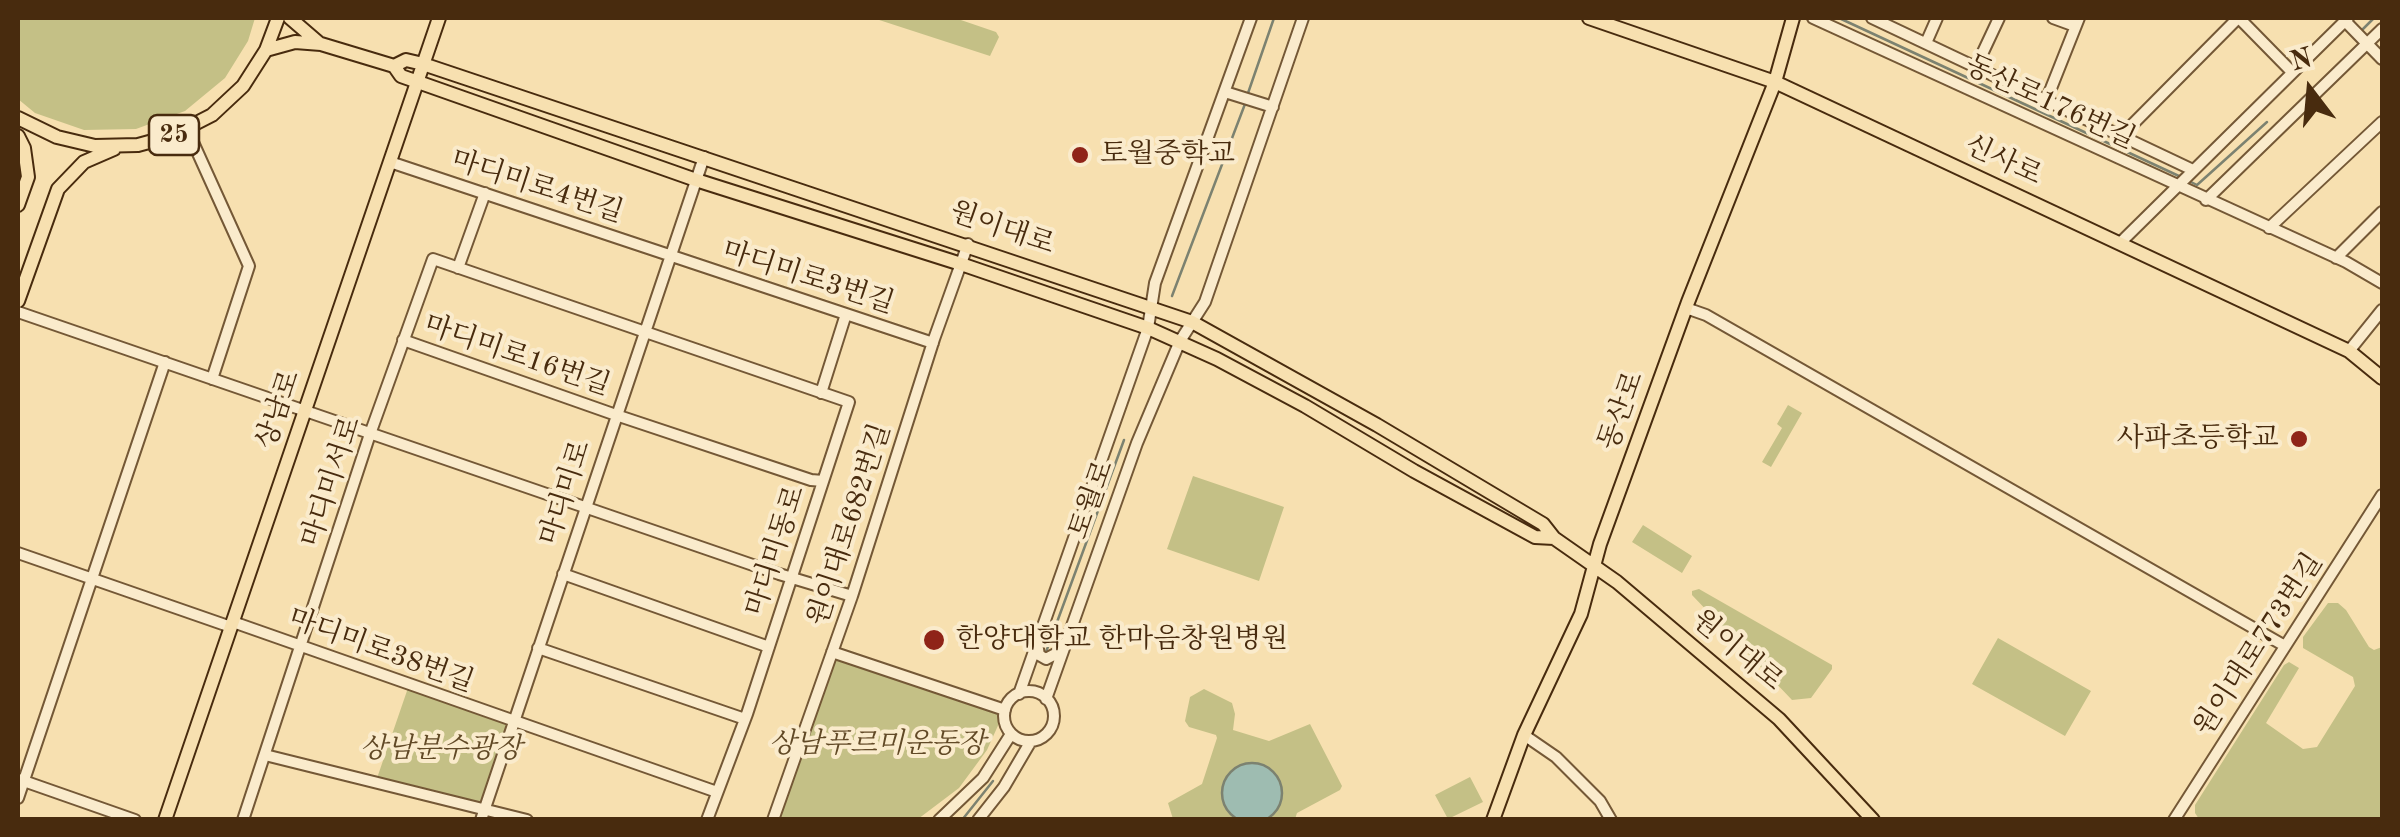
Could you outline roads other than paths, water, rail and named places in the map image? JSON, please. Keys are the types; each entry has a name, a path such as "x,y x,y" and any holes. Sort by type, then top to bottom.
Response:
{"main road":[{"name":"25","path":"18,118 70,141 121,146 155,141 187,129 234,96 266,50 278,18"},
{"name":"원이대로","path":"290,18 321,44"},
{"name":"상남로","path":"166,820 439,18"},
{"name":"신사로","path":"1589,18 1775,82 2349,350 2382,378"},
{"name":"동산로","path":"1493,820 1524,734 1581,614 1594,565 1686,308 1775,82 1793,18"},
{"name":"원이대로","path":"266,50 294,42 321,44 394,66 400,76 696,180 1148,328 1305,406 1535,537 1554,538"},
{"name":"원이대로","path":"394,66 406,60 423,64 1192,322 1543,524 1554,538 1594,565 1780,719 1874,820"},
{"path":"18,136 28,177 18,205"},
{"path":"18,301 58,189 84,162 121,146"}],"street":[{"name":"토월로","path":"1019,694 1148,328 1154,284 1251,18"},
{"name":"토월로","path":"1046,699 1134,450 1180,341 1205,302 1304,18"},
{"name":"동산로176번길","path":"1813,18 2185,178 2206,200 2382,283"},
{"path":"1874,18 2121,136 2185,178"},
{"path":"1926,43 1936,18"},
{"path":"1973,90 1999,18"},
{"path":"2046,101 2077,22 2053,18"},
{"path":"2121,136 2238,18 2292,72"},
{"path":"2120,244 2347,19 2382,59"},
{"path":"2206,200 2382,29"},
{"path":"1225,92 1273,108"},
{"path":"2270,228 2382,122"},
{"path":"187,129 249,266 212,379"},
{"name":"마디미로","path":"483,814 704,157"},
{"name":"마디미로4번길","path":"390,162 670,255"},
{"path":"485,194 458,268 821,393 846,314"},
{"path":"2336,258 2382,212"},
{"name":"원이대로682번길","path":"773,820 968,244"},
{"name":"마디미로3번길","path":"670,255 933,343"},
{"name":"마디미서로","path":"243,820 370,434 433,260 458,268"},
{"path":"1686,308 1706,315 2285,646"},
{"path":"2349,350 2382,310"},
{"path":"18,312 852,596"},
{"name":"마디미로16번길","path":"403,340 616,415 823,481"},
{"path":"18,798 20,779 164,362"},
{"name":"마디미동로","path":"706,820 745,719 849,402 821,393"},
{"path":"1111,438 1126,432 1135,440 1134,450"},
{"name":"원이대로773번길","path":"2174,820 2382,495"},
{"name":"마디미로38번길","path":"18,553 717,792"},
{"path":"563,574 769,647"},
{"path":"1037,642 1039,655 1046,659 1064,648"},
{"path":"538,648 745,719"},
{"path":"832,652 1004,710"},
{"path":"1036,692 1046,699 1053,709 1052,726 1042,737 1031,741 1011,734 1004,710 1019,694 1036,692"},
{"path":"939,820 973,790 1011,734"},
{"path":"1524,734 1556,756 1592,792 1611,820"},
{"path":"978,820 1004,787 1031,741"},
{"path":"265,755 483,814 527,820"},
{"path":"986,774 998,768 1005,775 1004,787"},
{"path":"20,779 135,820"}],"water":[{"path":"1252,763 1273,772 1282,793 1273,814 1252,823 1231,814 1222,793 1231,772"}],"waterway":[{"path":"1247,96 1274,18"},
{"path":"1839,18 2181,177"},
{"path":"2363,29 2374,18"},
{"path":"1172,296 1245,104"},
{"path":"2189,181 2197,185 2267,122"},
{"path":"1046,652 1124,440"},
{"path":"962,820 993,781"}],"place":[{"name":"토월중학교","path":"1080,155"},
{"name":"사파초등학교","path":"2299,439"},
{"name":"한양대학교 한마음창원병원","path":"934,640"}],"park label":[{"name":"상남푸르미운동장","path":"877,745"},
{"name":"상남분수광장","path":"441,750"}]}
